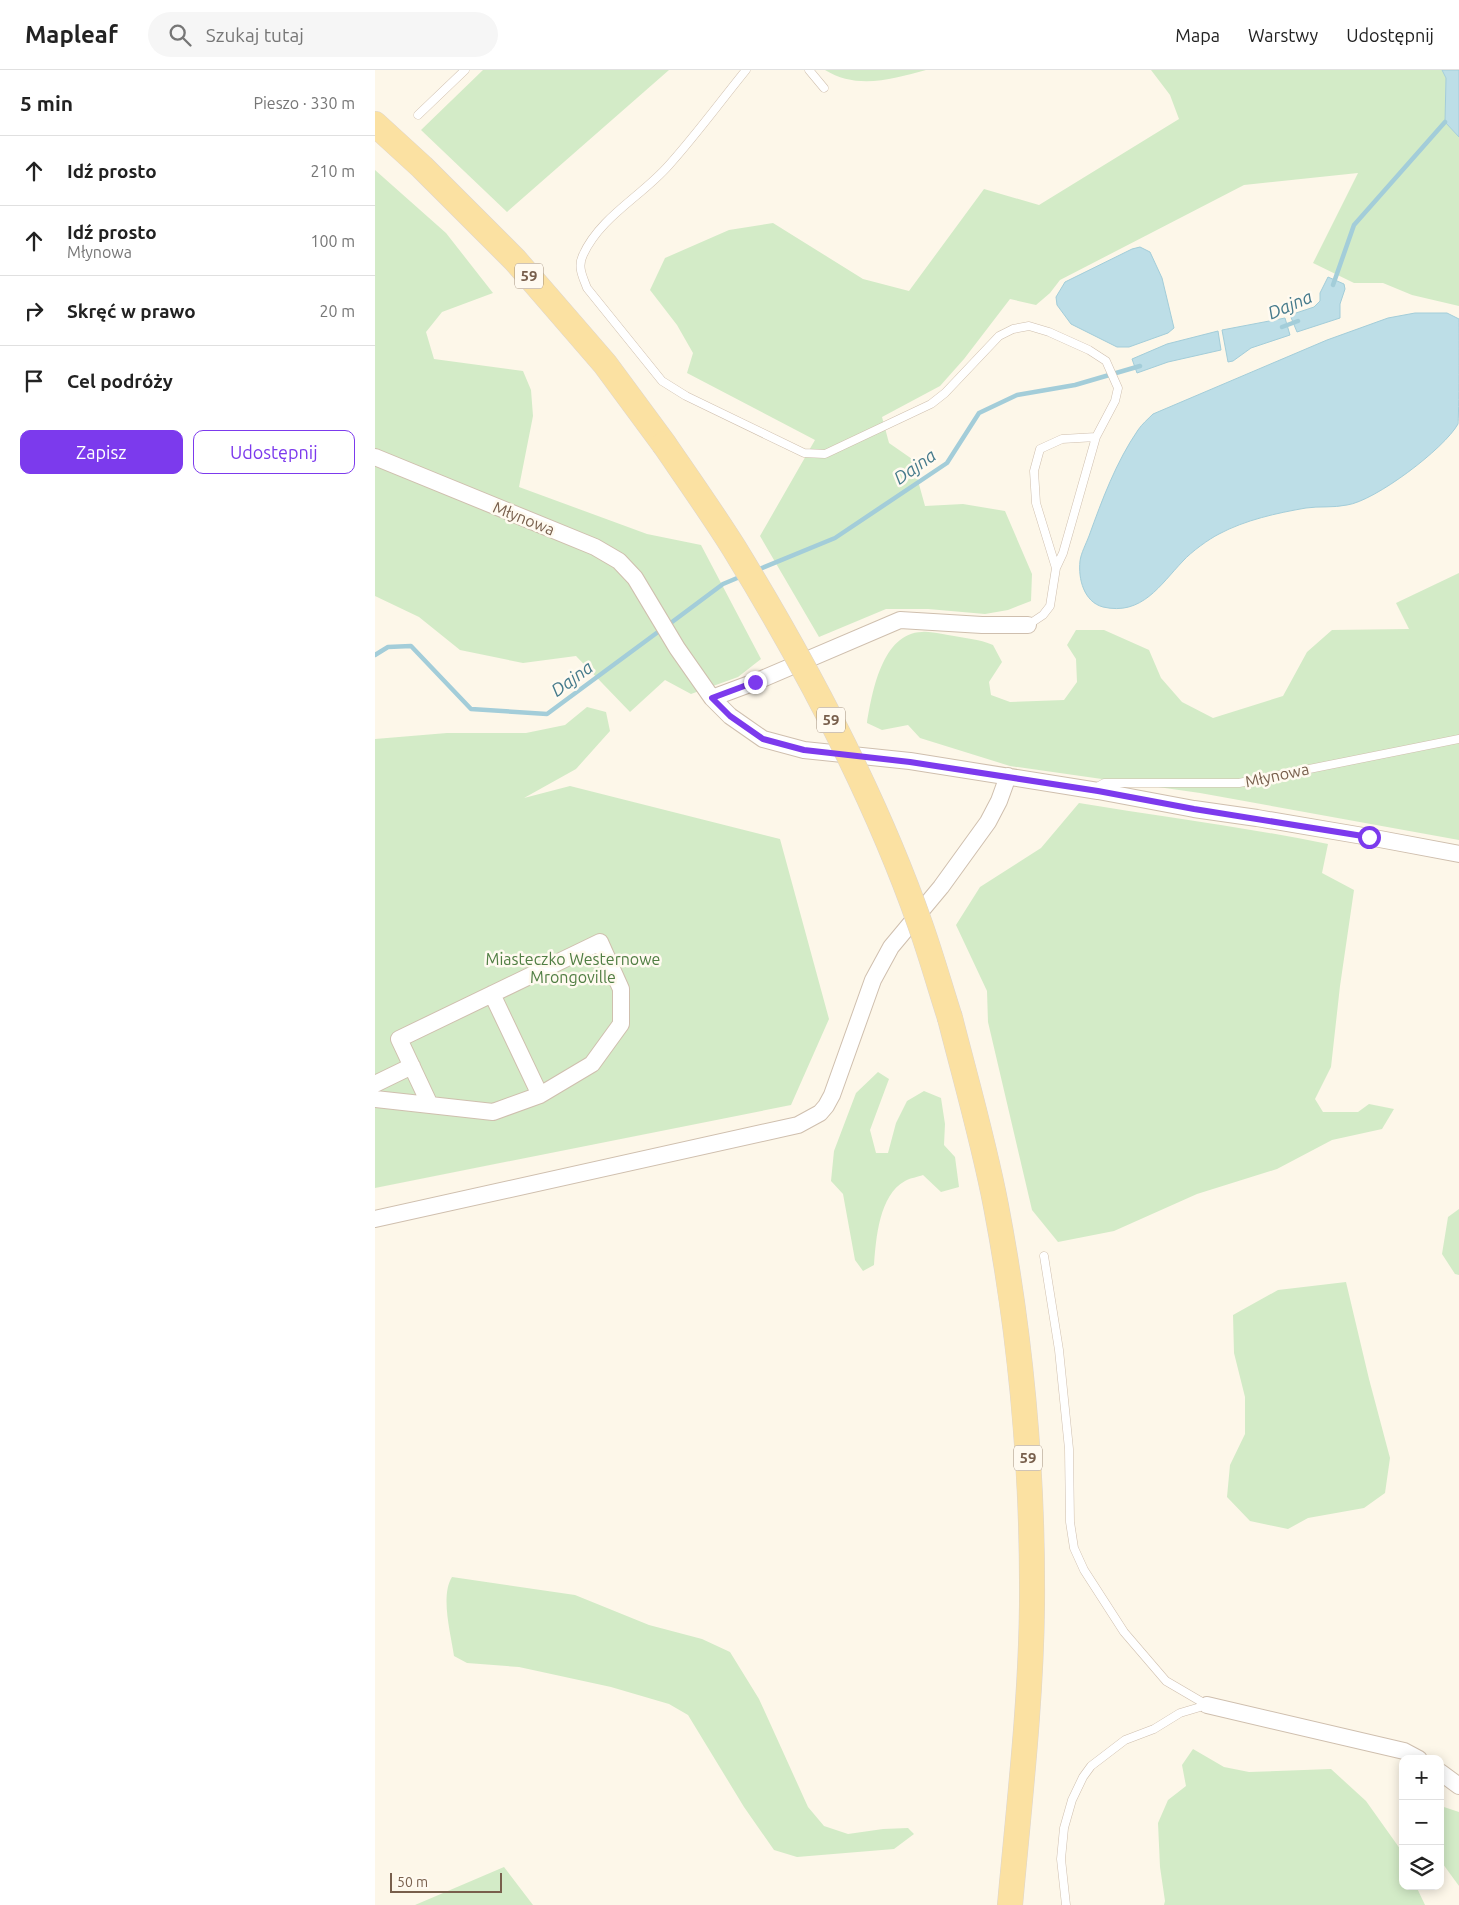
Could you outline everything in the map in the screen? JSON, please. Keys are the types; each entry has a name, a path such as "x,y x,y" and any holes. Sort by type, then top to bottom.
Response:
{"main road":[{"name":"59","path":"375,124 422,167 515,260 605,364 664,444 734,547 796,654 831,720 863,787 920,924 950,1018 979,1127 996,1206 1022,1382 1027,1443 1032,1605 1025,1746 1010,1905"}],"street":[{"name":"Młynowa","path":"375,457 595,547 619,561 635,578 677,648 712,698"},
{"path":"1028,625 982,625 900,620 755,682 712,698 730,716 763,739 804,750 1008,776 1459,854"},
{"path":"375,1220 798,1125 820,1113 832,1095 873,980 891,947 941,888 988,822 999,802 1008,776"},
{"path":"375,1099 493,1112 540,1095 592,1064 621,1024 621,989 600,942 399,1039 430,1104"},
{"path":"492,994 540,1095"},
{"path":"375,1084 412,1066"},
{"path":"1207,1705 1404,1751 1412,1755"},
{"path":"1444,1775 1459,1786"}],"lane":[{"path":"418,115 465,70"},
{"path":"746,70 669,166 649,187 605,224 591,240 581,258 580,269 587,288 662,381 686,396 804,453 825,454 931,404 945,393 999,336 1013,329 1029,326 1049,332 1089,350 1106,362 1118,388 1115,400 1096,437 1063,554 1056,568 1050,606 1043,615 1028,625"},
{"path":"809,70 824,88"},
{"path":"1056,568 1036,503 1034,471 1040,449 1062,439 1096,437"},
{"name":"Młynowa","path":"1098,791 1099,786 1104,783 1239,783 1459,739"},
{"path":"1044,1256 1059,1350 1069,1449 1070,1522 1074,1548 1084,1570 1124,1632 1166,1681 1207,1705"},
{"path":"1066,1905 1061,1859 1064,1828 1072,1800 1083,1777 1091,1766 1125,1740 1154,1729 1180,1713 1207,1705"}],"green space":[{"path":"483,70 669,70 507,212 421,130"},
{"path":"825,70 926,70 901,77 862,81 850,80"},
{"path":"1151,70 1442,70 1446,78 1445,122 1459,137 1459,306 1412,295 1383,283 1354,283 1313,263 1358,173 1244,185 1060,280 1050,293 1036,305 1010,299 964,359 940,386 882,417 889,443 912,459 925,506 963,504 1005,511 1032,574 1031,601 1008,610 985,614 928,609 886,609 819,637 760,536 815,440 687,373 693,353 677,325 650,290 665,258 729,230 773,223 863,279 909,291 984,189 1039,205 1179,119 1170,95"},
{"path":"375,170 446,233 493,293 442,312 426,332 434,359 523,371 531,390 533,416 519,487 647,534 701,545 761,659 738,677 691,694 665,680 630,712 576,656 523,663 460,650 419,617 375,596"},
{"path":"1459,573 1459,840 1200,793 1010,766 920,738 908,725 882,730 867,723 876,681 888,653 897,642 908,635 922,632 982,641 993,645 1002,662 989,682 991,695 1010,702 1064,700 1077,682 1076,659 1067,645 1076,630 1104,630 1149,650 1161,678 1182,702 1213,718 1283,696 1307,652 1332,630 1409,629 1396,603"},
{"name":"Miasteczko Westernowe Mrongoville","path":"587,707 606,712 610,731 576,769 524,798 570,786 780,839 829,1019 791,1105 375,1188 375,739 447,733 526,733 565,725"},
{"path":"1079,803 1235,827 1328,844 1322,873 1354,890 1340,986 1331,1067 1315,1099 1323,1112 1358,1112 1369,1104 1394,1109 1382,1129 1332,1140 1277,1169 1197,1194 1114,1231 1058,1242 1032,1210 988,1022 987,991 956,925 980,887 1041,848"},
{"path":"878,1072 889,1079 870,1130 876,1153 888,1153 896,1123 907,1101 924,1091 941,1098 945,1124 944,1145 955,1157 959,1187 941,1192 923,1175 907,1180 896,1188 889,1196 884,1207 878,1231 874,1265 863,1271 855,1260 843,1194 831,1181 834,1151 856,1093"},
{"path":"1459,1209 1459,1275 1455,1274 1442,1254 1448,1217"},
{"path":"1346,1282 1390,1458 1385,1493 1364,1508 1308,1518 1288,1529 1250,1521 1227,1497 1230,1465 1245,1434 1245,1397 1234,1353 1233,1315 1278,1290"},
{"path":"452,1577 575,1595 649,1625 702,1639 730,1652 759,1699 808,1807 824,1826 848,1834 908,1828 914,1834 894,1849 797,1857 774,1850 744,1807 688,1715 669,1704 611,1687 519,1667 467,1663 454,1656 447,1605 447,1594"},
{"path":"1193,1749 1224,1767 1249,1772 1331,1769 1366,1801 1399,1847 1399,1890 1418,1890 1425,1905 1164,1905 1158,1823 1168,1800 1186,1786 1182,1765"},
{"path":"1444,1807 1459,1812 1459,1886 1444,1865"},
{"path":"504,1867 533,1905 415,1905"}],"water":[{"path":"1442,70 1459,70 1459,137 1445,122 1446,78"},
{"path":"1140,247 1150,252 1162,278 1174,328 1168,333 1129,347 1117,347 1071,324 1057,305 1056,297 1065,282 1132,249"},
{"path":"1328,277 1344,284 1345,289 1340,304 1340,318 1297,332 1290,315 1314,307 1320,301 1320,293"},
{"path":"1415,313 1447,313 1459,319 1458,424 1439,447 1391,484 1359,501 1342,506 1306,508 1273,515 1250,521 1219,534 1205,542 1191,554 1158,588 1139,603 1117,609 1103,607 1091,600 1081,582 1081,555 1116,468 1130,442 1153,414 1327,340 1388,318"},
{"path":"1285,318 1290,335 1251,348 1233,361 1228,362 1222,330"},
{"path":"1218,331 1221,350 1168,362 1137,373 1132,359 1167,344"}],"waterway":[{"name":"Dajna","path":"1333,285 1354,225 1445,122"},
{"name":"Dajna","path":"1282,327 1298,321"},
{"name":"Dajna","path":"757,570 835,538 947,463 979,413 1017,395 1075,385 1140,366"},
{"name":"Dajna","path":"668,625 723,584 742,576"},
{"name":"Dajna","path":"375,655 388,647 411,646 471,709 547,714 662,629"}],"route":[{"path":"755,682 712,698 730,716 745,727 763,739 781,745 804,750 1008,776 1194,809 1369,837"}]}
